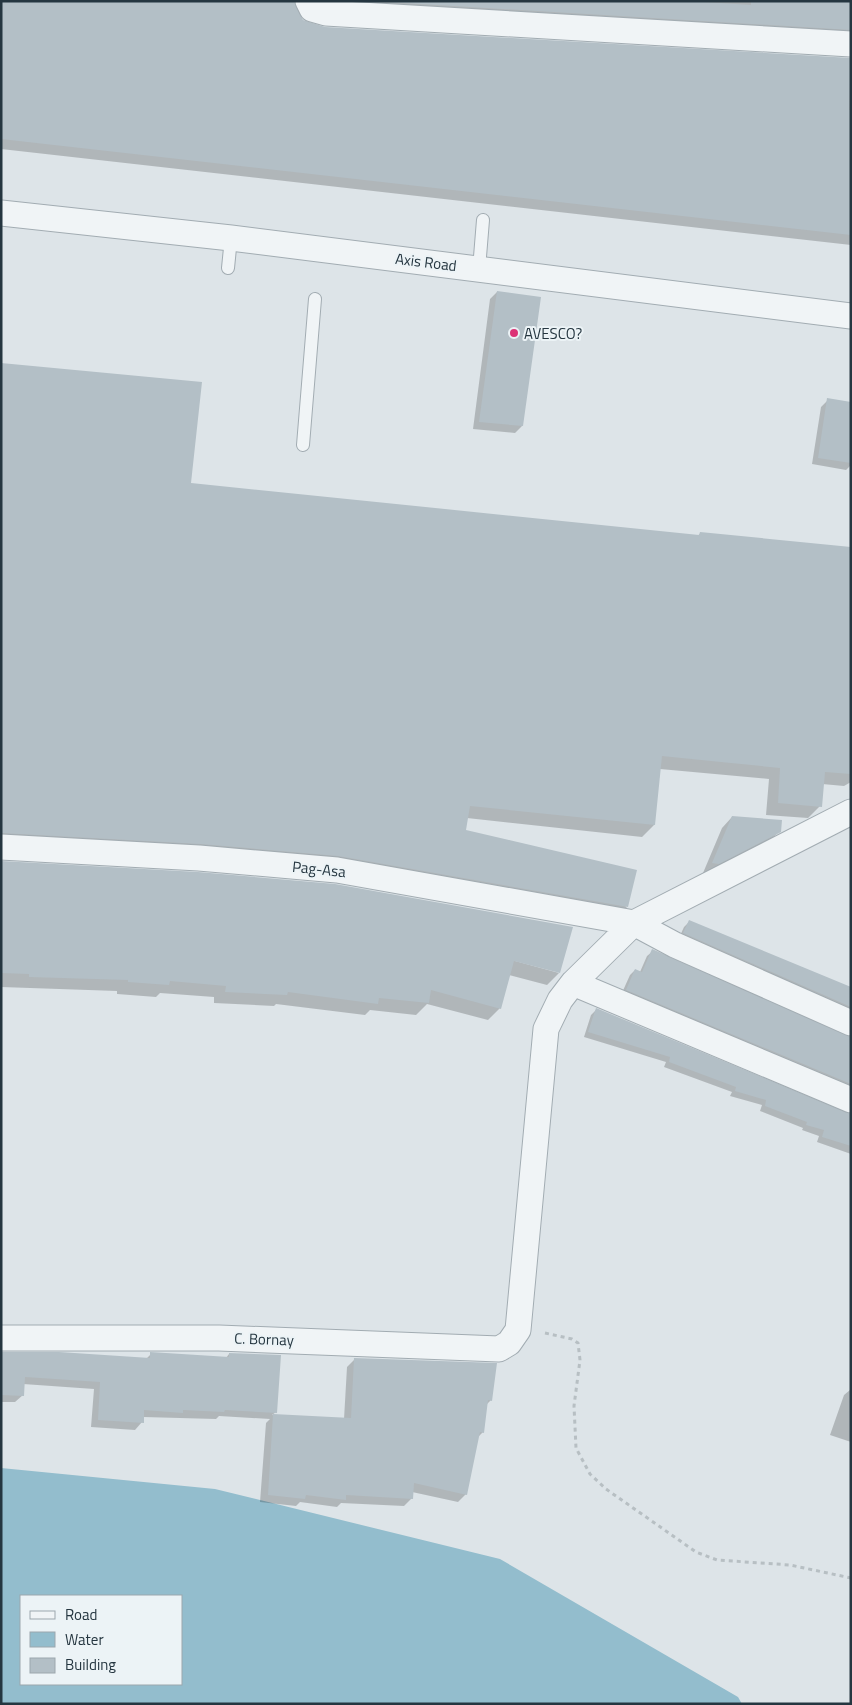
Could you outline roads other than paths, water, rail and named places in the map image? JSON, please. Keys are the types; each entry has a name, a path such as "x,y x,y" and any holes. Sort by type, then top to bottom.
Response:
{"street":[{"path":"308,1 312,9 326,13 851,44"},
{"name":"Axis Road","path":"1,213 232,238 851,316"},
{"path":"851,812 634,923 573,984 851,1100"},
{"name":"Pag-Asa","path":"1,847 199,858 337,870 634,923 675,945 851,1023"},
{"name":"C. Bornay","path":"1,1338 219,1338 499,1349 509,1343 518,1330 546,1029 560,1000 573,984"}],"lane":[{"path":"479,269 483,220"},
{"path":"228,268 232,238"},
{"path":"303,445 315,299"}],"water":[{"path":"1,1468 215,1489 500,1559 738,1697 742,1704 1,1704"}],"place":[{"name":"AVESCO?","path":"514,333"}]}
